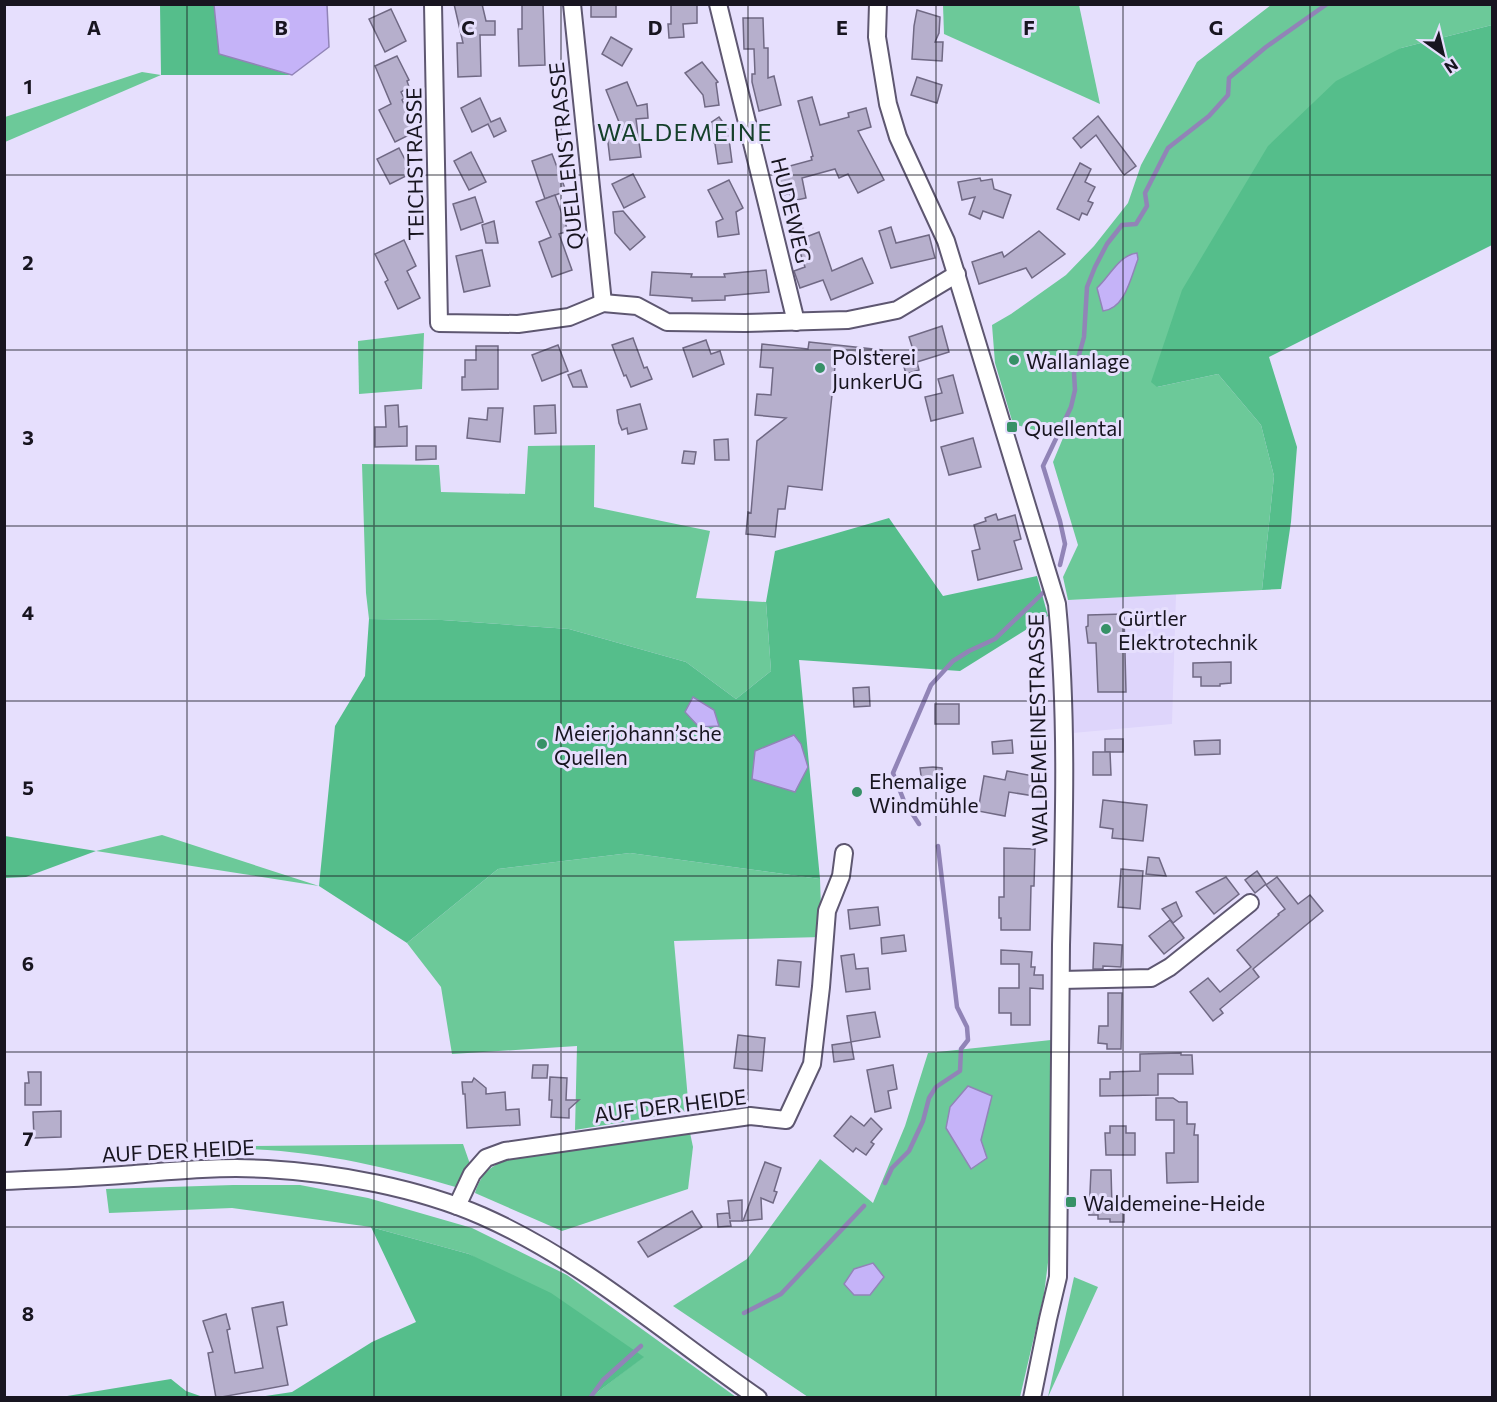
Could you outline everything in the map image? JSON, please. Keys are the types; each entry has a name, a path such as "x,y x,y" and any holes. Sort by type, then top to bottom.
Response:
{"street":[{"name":"TEICHSTRASSE","path":"433,4 439,323 518,324 569,317 603,303"},
{"name":"QUELLENSTRASSE","path":"573,4 603,303"},
{"name":"HUDEWEG","path":"718,4 796,322"},
{"name":"WALDEMEINESTRASSE","path":"878,4 877,37 888,104 898,137 930,205 957,274 1057,604 1062,655 1065,795 1059,1277 1032,1398"},
{"path":"603,303 637,306 667,321 848,320 897,310 957,274"},
{"name":"AUF DER HEIDE","path":"457,1206 472,1174 486,1158 505,1151 750,1116 786,1120 812,1064 827,910 841,876 844,853"},
{"path":"1061,980 1151,978 1170,967 1250,903"},
{"name":"AUF DER HEIDE","path":"4,1181 265,1168 336,1176 394,1188 457,1206 506,1228 577,1268 638,1309 758,1398"}],"shaded area":[{"path":"214,5 327,5 329,47 292,75 219,54"},
{"path":"1137,253 1138,259 1130,283 1122,298 1117,305 1103,311 1097,288 1120,262"},
{"path":"1176,594 1172,724 1073,733 1068,600"},
{"path":"693,697 714,710 719,726 699,727 685,712"},
{"path":"794,735 801,744 808,767 795,792 752,779 755,751"},
{"path":"968,1086 992,1096 981,1140 987,1158 971,1169 946,1128 950,1107"},
{"path":"873,1263 884,1277 870,1295 854,1295 844,1284 854,1269"}],"green space":[{"path":"160,5 214,5 220,54 292,75 161,75"},
{"path":"943,5 1079,5 1100,104 944,34"},
{"path":"1271,5 1492,5 1492,25 1401,48 1157,387 1218,374 1261,425 1274,476 1262,590 1068,600 1063,577 1078,545 1053,462 1063,438 1013,424 995,363 992,325 1066,275 1094,246 1128,203 1141,165 1197,62"},
{"path":"1492,25 1492,245 1269,357 1297,447 1291,522 1281,589 1262,590 1274,476 1261,425 1218,374 1157,387 1151,382 1182,290 1268,146 1336,81 1401,48"},
{"path":"142,72 161,75 5,142 5,117"},
{"path":"424,333 422,389 359,394 358,341"},
{"path":"595,445 594,507 710,531 696,598 766,602 771,671 736,699 686,662 569,629 442,620 369,619 366,593 362,464 439,465 441,492 525,494 528,446"},
{"path":"889,518 943,596 1037,576 1048,616 960,671 799,660 820,879 630,853 498,869 407,943 319,886 335,726 365,676 369,619 442,620 569,629 686,662 736,699 771,671 766,602 775,551"},
{"path":"162,835 319,886 96,851"},
{"path":"5,836 96,851 26,877 5,878"},
{"path":"630,853 820,879 822,937 674,941 689,1111 575,1130 577,1046 452,1054 441,987 407,943 498,869"},
{"path":"1051,1040 1051,1239 1044,1294 1020,1397 808,1397 673,1306 747,1259 820,1159 873,1203 905,1126 928,1053"},
{"path":"689,1128 693,1147 688,1189 562,1231 475,1193 480,1180 488,1171 511,1158"},
{"path":"463,1144 470,1164 459,1188 406,1173 329,1157 248,1149 249,1146"},
{"path":"300,1185 368,1198 472,1228 567,1275 736,1397 591,1397 643,1357 469,1254 371,1227 232,1208 109,1213 106,1189"},
{"path":"371,1227 469,1254 551,1293 644,1357 591,1397 259,1397 292,1392 372,1342 416,1322"},
{"path":"1074,1277 1098,1287 1048,1397"},
{"path":"171,1379 186,1391 203,1397 61,1397"}],"building":[{"path":"454,4 482,4 486,21 495,21 495,35 480,35 481,76 458,77 457,43 463,43"},
{"path":"522,4 543,4 545,65 519,66 518,29 522,29"},
{"path":"591,4 616,4 616,17 591,17"},
{"path":"671,4 697,4 697,23 683,24 684,37 669,38 668,24 671,24"},
{"path":"391,9 406,41 385,52 369,19"},
{"path":"917,10 940,17 939,33 935,42 943,42 942,61 912,59"},
{"path":"743,18 763,18 764,48 768,48 768,78 774,76 781,105 759,111 752,82 752,74 755,74 754,49 744,49"},
{"path":"611,37 632,49 622,66 602,54"},
{"path":"397,56 409,80 407,81 409,87 401,92 404,98 402,100 417,131 395,142 379,110 391,104 375,66"},
{"path":"702,62 718,82 716,83 719,105 705,107 703,95 685,73"},
{"path":"917,77 942,85 937,103 911,95"},
{"path":"627,82 637,106 647,104 648,118 636,119 641,157 610,160 607,134 623,132 606,90"},
{"path":"812,97 820,125 849,117 848,113 866,108 871,127 858,131 884,180 858,193 848,174 839,178 835,169 802,178 806,198 792,201 790,193 781,196 775,170 812,160 813,156 798,101"},
{"path":"480,98 491,122 500,118 506,131 494,137 488,124 472,132 461,108"},
{"path":"1098,116 1136,166 1124,175 1096,135 1081,148 1073,138"},
{"path":"719,117 733,136 729,139 732,162 718,164 715,144 703,128"},
{"path":"399,148 412,173 390,184 377,159"},
{"path":"471,152 486,182 469,190 454,161"},
{"path":"552,154 566,191 545,199 532,161"},
{"path":"1080,163 1091,169 1085,182 1095,187 1088,201 1093,203 1087,215 1082,213 1079,220 1057,209"},
{"path":"633,174 645,197 624,208 612,184"},
{"path":"980,178 981,181 992,179 994,189 1011,195 1003,218 983,211 980,219 969,214 975,197 962,200 958,182"},
{"path":"729,180 743,208 736,212 739,234 718,237 716,222 723,219 708,190"},
{"path":"555,195 568,231 559,234 572,270 552,277 539,242 551,237 536,202"},
{"path":"475,197 483,222 461,230 453,204"},
{"path":"623,211 645,237 630,250 615,233 613,212"},
{"path":"494,221 498,243 486,243 482,225"},
{"path":"800,221 806,237 819,232 832,271 862,258 873,283 831,300 823,280 800,288 794,271 805,267 788,225"},
{"path":"891,227 896,243 929,235 935,258 891,268 879,231"},
{"path":"1039,231 1065,254 1032,278 1026,268 979,284 972,262 1002,252 1004,257"},
{"path":"404,240 416,266 407,271 420,298 398,309 385,282 388,280 375,254"},
{"path":"482,250 490,286 464,292 456,256"},
{"path":"766,270 769,292 725,296 725,300 692,301 692,298 650,295 652,272 692,274 691,277 725,277 724,274"},
{"path":"942,326 949,352 917,362 919,370 906,374 901,356 914,352 909,337"},
{"path":"633,338 644,368 647,367 652,379 631,387 626,375 624,376 612,345"},
{"path":"706,340 711,354 720,351 724,364 693,377 683,348"},
{"path":"809,342 882,350 881,363 836,357 822,490 788,486 785,509 778,509 775,537 746,534 748,512 751,513 757,441 786,418 755,415 757,394 771,395 773,368 760,367 762,344 808,349"},
{"path":"558,345 568,371 542,381 532,355"},
{"path":"476,346 498,346 498,389 462,390 465,360 476,360"},
{"path":"581,370 587,387 573,387 568,375"},
{"path":"953,375 963,413 931,421 925,397 942,393 938,379"},
{"path":"640,404 647,429 628,434 627,428 622,430 617,410"},
{"path":"398,405 399,427 407,426 407,446 375,447 375,427 386,427 385,406"},
{"path":"555,405 556,433 535,434 534,406"},
{"path":"488,408 503,408 500,442 467,438 469,418 487,420"},
{"path":"973,438 981,467 949,475 941,447"},
{"path":"728,439 729,460 715,460 714,440"},
{"path":"416,446 436,446 436,459 416,460"},
{"path":"684,451 696,452 694,464 682,463"},
{"path":"996,514 998,520 1015,515 1021,539 1014,541 1022,569 978,580 972,551 980,549 974,525"},
{"path":"1124,614 1126,692 1098,692 1096,643 1088,643 1086,627 1088,626 1088,615"},
{"path":"1231,662 1231,683 1220,684 1220,686 1201,686 1201,677 1193,677 1193,663"},
{"path":"869,687 870,706 854,707 853,688"},
{"path":"935,704 959,704 959,724 935,724"},
{"path":"1105,739 1123,739 1123,752 1105,752"},
{"path":"1012,740 1013,753 993,754 992,742"},
{"path":"1220,740 1220,754 1195,755 1194,741"},
{"path":"1093,752 1110,752 1111,775 1093,775"},
{"path":"920,768 942,768 944,787 923,790"},
{"path":"1007,771 1044,778 1040,797 1009,792 1005,816 978,811 984,776 1005,780"},
{"path":"1103,800 1147,805 1143,841 1112,838 1113,829 1100,827"},
{"path":"1004,848 1035,849 1030,930 1001,930 999,897 1004,897"},
{"path":"1148,857 1159,858 1166,876 1146,874"},
{"path":"1121,869 1143,871 1140,909 1118,907"},
{"path":"1257,871 1266,884 1255,893 1245,880"},
{"path":"1226,877 1239,894 1214,914 1196,892"},
{"path":"1277,877 1298,904 1310,895 1323,911 1253,969 1259,977 1220,1009 1223,1013 1213,1021 1190,992 1208,978 1220,992 1251,967 1237,950 1285,909 1266,885"},
{"path":"1176,902 1182,916 1173,923 1162,909"},
{"path":"878,907 880,925 850,929 848,910"},
{"path":"1170,920 1184,938 1164,954 1149,936"},
{"path":"904,935 906,951 882,954 881,938"},
{"path":"1094,943 1122,945 1121,967 1103,966 1103,969 1093,969"},
{"path":"1001,950 1032,952 1031,967 1035,967 1034,975 1043,975 1043,989 1030,988 1030,1025 1011,1025 1011,1013 999,1013 999,988 1019,988 1019,964 1001,964"},
{"path":"854,954 856,969 868,968 870,989 846,992 841,956"},
{"path":"778,960 801,962 799,987 776,985"},
{"path":"1108,993 1122,993 1121,1049 1107,1049 1107,1044 1098,1043 1099,1026 1108,1026"},
{"path":"875,1012 880,1037 851,1042 847,1016"},
{"path":"738,1035 765,1038 762,1071 734,1068"},
{"path":"851,1042 854,1059 834,1062 832,1045"},
{"path":"1181,1053 1181,1055 1192,1055 1193,1074 1158,1074 1158,1095 1100,1096 1100,1079 1110,1079 1110,1072 1140,1071 1140,1054"},
{"path":"533,1065 548,1065 547,1078 532,1078"},
{"path":"893,1065 897,1089 888,1091 891,1108 875,1112 867,1070"},
{"path":"28,1072 41,1072 41,1105 25,1105 25,1083 29,1083"},
{"path":"550,1077 567,1078 566,1100 579,1100 569,1109 569,1118 551,1117"},
{"path":"474,1078 486,1088 486,1094 505,1092 506,1110 519,1109 520,1125 467,1128 462,1082 472,1082"},
{"path":"1156,1098 1173,1098 1179,1102 1187,1102 1187,1124 1195,1124 1194,1135 1198,1135 1198,1182 1167,1183 1166,1153 1174,1153 1174,1120 1156,1120"},
{"path":"61,1111 61,1137 34,1138 33,1112"},
{"path":"851,1116 864,1126 871,1118 882,1129 871,1142 874,1144 866,1155 856,1148 853,1152 834,1136"},
{"path":"1110,1126 1126,1126 1126,1133 1135,1133 1135,1155 1106,1155 1105,1133 1110,1133"},
{"path":"765,1162 781,1168 773,1203 761,1198 762,1219 743,1221"},
{"path":"1091,1170 1111,1170 1112,1208 1124,1208 1124,1222 1110,1222 1110,1219 1098,1219 1098,1215 1089,1215"},
{"path":"742,1200 742,1221 730,1221 731,1226 718,1227 717,1214 729,1213 730,1219 728,1201"},
{"path":"692,1211 702,1227 648,1257 638,1242"},
{"path":"283,1302 287,1325 277,1327 288,1385 216,1398 208,1353 213,1352 203,1321 226,1314 235,1373 263,1368 252,1308"}],"waterway":[{"path":"1060,565 1065,544 1043,466 1071,407 1075,390 1074,373 1084,337 1087,287 1095,267 1107,244 1122,225 1136,224 1147,206 1145,193 1168,148 1209,116 1228,95 1229,78 1266,47 1327,4"},
{"path":"919,824 904,801 893,773 931,685 953,661 995,639 1045,591"},
{"path":"885,1183 892,1168 909,1151 923,1121 929,1098 936,1087 960,1071 961,1049 968,1040 967,1027 957,1007 938,846"},
{"path":"744,1313 781,1294 864,1206"},
{"path":"590,1398 603,1380 641,1346"}],"place":[{"name":"Wallanlage","path":"1014,360"},
{"name":"Polsterei JunkerUG","path":"820,368"},
{"name":"Quellental","path":"1012,427"},
{"name":"Gürtler Elektrotechnik","path":"1106,629"},
{"name":"Meierjohann’sche Quellen","path":"542,744"},
{"name":"Ehemalige Windmühle","path":"857,792"},
{"name":"Waldemeine-Heide","path":"1071,1202"}],"district":[{"name":"WALDEMEINE","path":"685,131"}]}
